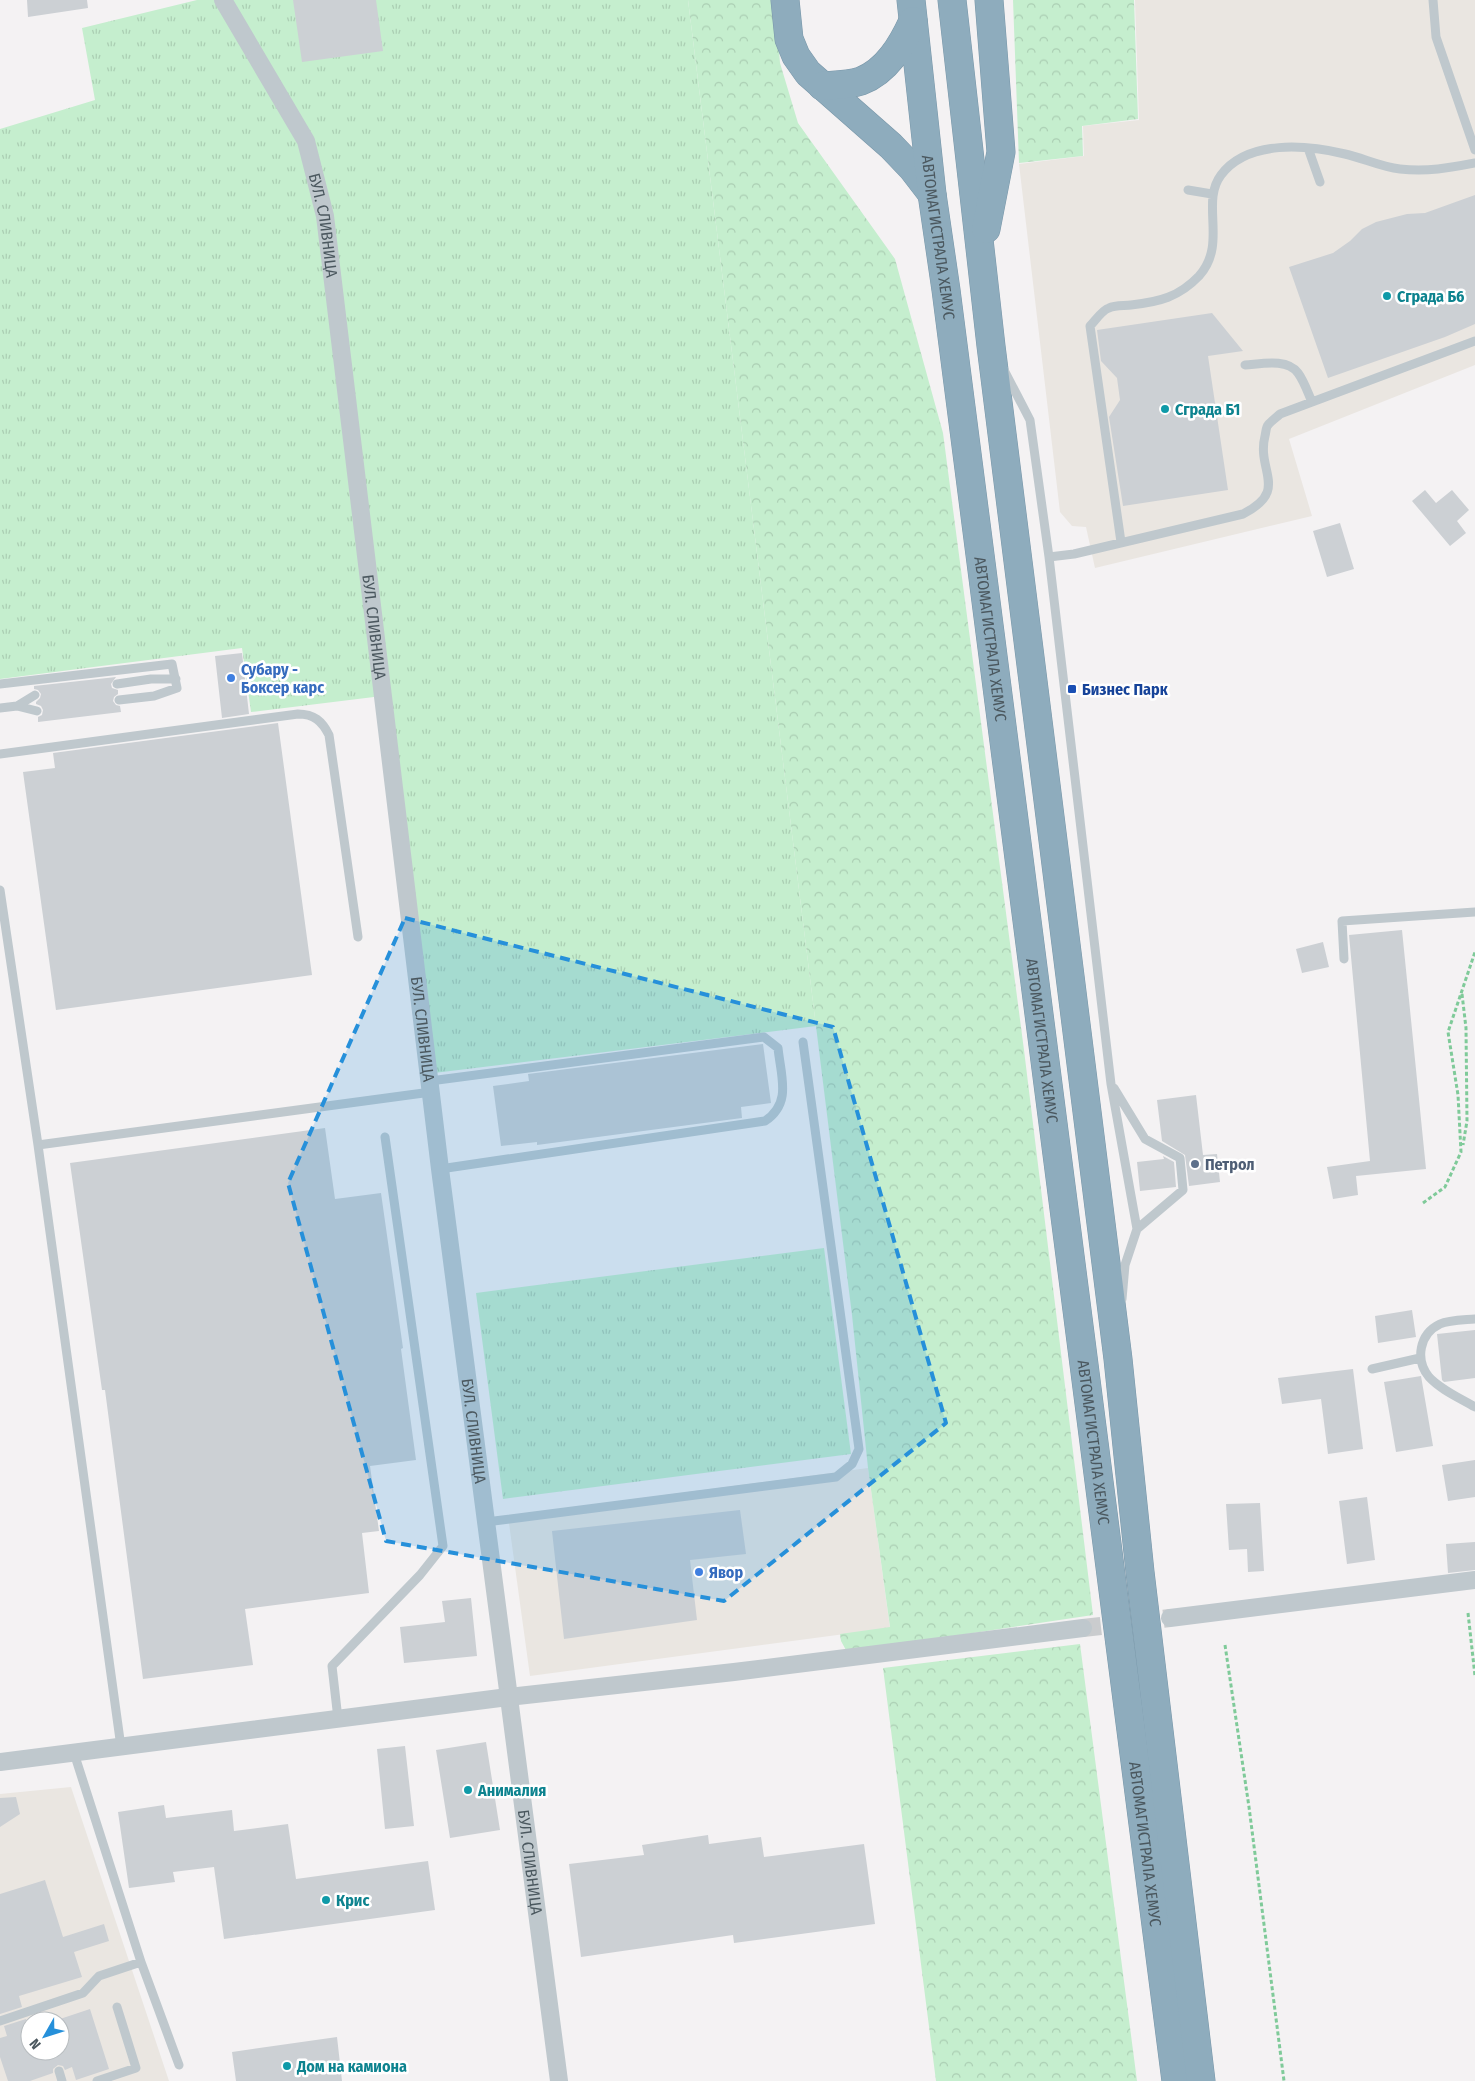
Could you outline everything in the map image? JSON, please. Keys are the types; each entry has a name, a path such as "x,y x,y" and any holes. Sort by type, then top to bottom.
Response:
{"highway":[{"path":"785,0 789,39 796,56 808,73 891,146 912,168 932,194"},
{"name":"АВТОМАГИСТРАЛА ХЕМУС","path":"952,0 991,346 1118,1358 1140,1572 1202,2081"},
{"path":"981,257 1001,152 989,0"},
{"path":"822,86 861,81 883,66 902,45 912,11"},
{"name":"АВТОМАГИСТРАЛА ХЕМУС","path":"912,11 932,194 946,290 1176,2081"}],"street":[{"name":"БУЛ. СЛИВНИЦА","path":"223,0 306,141 325,216 440,1169 559,2081"},
{"path":"1170,1618 1475,1580"},
{"path":"0,1762 508,1697 734,1672 1083,1628"}],"lane":[{"path":"1433,0 1436,37 1475,150"},
{"path":"1308,148 1320,182"},
{"path":"1121,542 1090,326 1108,308 1147,303 1175,296 1200,275 1213,251 1212,194 1221,175 1240,158 1266,149 1308,148 1345,154 1398,169 1438,170 1475,163"},
{"path":"1188,190 1212,194"},
{"path":"1049,557 1074,554 1243,514 1257,507 1265,498 1269,486 1263,444 1268,425 1280,414 1475,341"},
{"path":"991,346 1030,420 1049,557 1111,1084 1137,1229 1125,1265 1118,1358"},
{"path":"1246,365 1272,363 1288,365 1298,372 1312,402"},
{"path":"0,684 172,664 177,688 154,696 119,700"},
{"path":"117,684 151,679 176,679"},
{"path":"17,706 35,695"},
{"path":"0,708 17,706 37,711"},
{"path":"0,754 308,714 324,725 329,735 358,937"},
{"path":"0,890 4,936 38,1145 121,1747"},
{"path":"1344,960 1342,921 1475,912"},
{"path":"38,1145 764,1037 778,1048 783,1098 775,1114 765,1121 440,1169"},
{"path":"486,1522 836,1477 852,1464 859,1449 803,1042"},
{"path":"1111,1084 1145,1139 1180,1158 1183,1190 1137,1229"},
{"path":"338,1719 332,1666 420,1575 443,1546 385,1137"},
{"path":"1475,1319 1442,1323 1434,1328 1420,1347 1420,1358 1423,1368 1430,1378 1475,1407"},
{"path":"1372,1369 1420,1358"},
{"path":"74,1753 141,1962 179,2065"},
{"path":"0,2021 83,1993 100,1976 141,1962"},
{"path":"97,2081 136,2068 117,2008"},
{"path":"60,2072 62,2081"}],"path":[{"path":"1462,1152 1458,1095 1448,1032 1458,1008 1475,952"},
{"path":"1423,1203 1445,1187 1462,1152 1467,1121 1466,1028 1462,991"},
{"path":"1468,1613 1475,1676"},
{"path":"1225,1645 1249,1807 1284,2081"}],"highlighted area":[{"path":"405,918 833,1027 946,1423 724,1601 386,1541 288,1183"}],"shaded area":[{"path":"1135,0 1475,0 1475,365 1289,439 1312,516 1095,568 1086,527 1072,526 1060,512 1019,164 1084,156 1083,126 1139,120"},
{"name":"Явор","path":"868,1468 890,1628 530,1676 508,1516"},
{"path":"71,1787 169,2081 0,2081 0,1794"}],"green space":[{"path":"197,0 688,0 816,1026 434,1073 382,696 251,712 242,648 0,679 0,129 95,100 82,28"},
{"path":"688,0 775,0 780,63 798,123 895,259 943,433 1024,1050 1093,1615 847,1652 841,1641 840,1634 890,1627 868,1468 852,1315"},
{"path":"1013,0 1134,0 1138,119 1082,126 1083,156 1019,163"},
{"path":"824,1248 851,1454 503,1499 476,1293"},
{"path":"1080,1644 1137,2081 936,2081 883,1668"}],"building":[{"path":"27,0 87,0 88,8 28,17"},
{"path":"293,0 376,0 383,51 302,62"},
{"name":"Сграда Б6","path":"1475,195 1475,324 1445,337 1328,378 1289,267 1333,253 1350,241 1362,229 1376,222 1407,214 1425,213"},
{"name":"Сграда Б1","path":"1212,313 1243,351 1208,356 1228,490 1123,506 1109,417 1120,400 1117,378 1101,361 1097,330"},
{"path":"1425,490 1436,503 1452,490 1469,510 1457,521 1466,533 1450,546 1412,501"},
{"path":"1340,523 1354,569 1327,577 1313,531"},
{"name":"Субару - Боксер карс","path":"242,653 249,714 222,718 215,656"},
{"path":"116,677 111,684 112,688 118,690 118,694 114,697 113,701 116,705 120,706 121,712 38,722 38,717 42,715 43,710 41,706 36,704 41,694 38,690 34,689 34,686"},
{"path":"278,723 312,975 56,1010 23,772 55,768 53,753"},
{"path":"1402,930 1426,1169 1356,1176 1358,1195 1333,1199 1327,1167 1370,1161 1349,935"},
{"path":"1323,942 1329,967 1302,973 1296,949"},
{"path":"763,1044 771,1103 741,1107 742,1118 537,1145 537,1142 501,1146 493,1086 529,1081 528,1074"},
{"path":"1196,1095 1203,1155 1217,1154 1220,1182 1189,1186 1185,1155 1162,1141 1157,1100"},
{"path":"325,1128 335,1199 381,1193 403,1348 401,1349 416,1460 370,1466 379,1531 362,1533 369,1593 245,1609 253,1665 143,1679 105,1390 102,1390 70,1163"},
{"path":"1163,1156 1174,1162 1176,1187 1140,1191 1137,1162 1164,1159"},
{"path":"1412,1310 1416,1337 1378,1343 1375,1316"},
{"path":"1475,1330 1475,1378 1444,1382 1442,1380 1437,1334"},
{"path":"1353,1369 1363,1449 1328,1454 1321,1399 1282,1404 1278,1378"},
{"path":"1421,1376 1433,1446 1396,1452 1384,1382"},
{"path":"1475,1460 1475,1497 1448,1501 1442,1465"},
{"path":"1367,1497 1375,1560 1347,1564 1339,1501"},
{"path":"1260,1503 1264,1571 1248,1572 1247,1549 1229,1550 1226,1504"},
{"path":"740,1510 746,1554 690,1560 697,1620 564,1639 552,1531"},
{"path":"1475,1542 1475,1570 1448,1573 1446,1544"},
{"path":"471,1598 477,1656 404,1663 400,1627 445,1622 442,1601"},
{"name":"Анималия","path":"486,1742 500,1830 450,1838 436,1750"},
{"path":"405,1746 414,1826 385,1829 377,1749"},
{"path":"16,1797 20,1814 0,1827 0,1798"},
{"path":"164,1805 166,1818 232,1810 234,1831 288,1824 296,1879 428,1861 435,1910 224,1939 214,1867 173,1872 175,1882 129,1888 118,1812"},
{"path":"708,1835 709,1844 761,1837 764,1857 864,1844 875,1924 734,1943 733,1935 581,1957 569,1864 644,1855 642,1845"},
{"path":"45,1880 63,1937 104,1924 109,1941 74,1952 82,1977 19,1996 22,2007 0,2014 0,1894"},
{"path":"90,2009 109,2069 76,2080 72,2067 65,2070 63,2066 58,2065 53,2069 53,2073 30,2081 8,2081 0,2057 0,2038 7,2036 4,2026 20,2021 20,2061 70,2061 70,2016"},
{"name":"Дом на камиона","path":"337,2037 342,2081 236,2081 232,2052"}],"tunnel":[{"path":"1083,1628 1170,1618"}],"place":[{"name":"Сграда Б6","path":"1387,296"},
{"name":"Сграда Б1","path":"1165,409"},
{"name":"Субару - Боксер карс","path":"231,678"},
{"name":"Бизнес Парк","path":"1072,689"},
{"name":"Петрол","path":"1195,1164"},
{"name":"Явор","path":"699,1572"},
{"name":"Анималия","path":"468,1790"},
{"name":"Крис","path":"326,1900"},
{"name":"Дом на камиона","path":"287,2066"}]}
